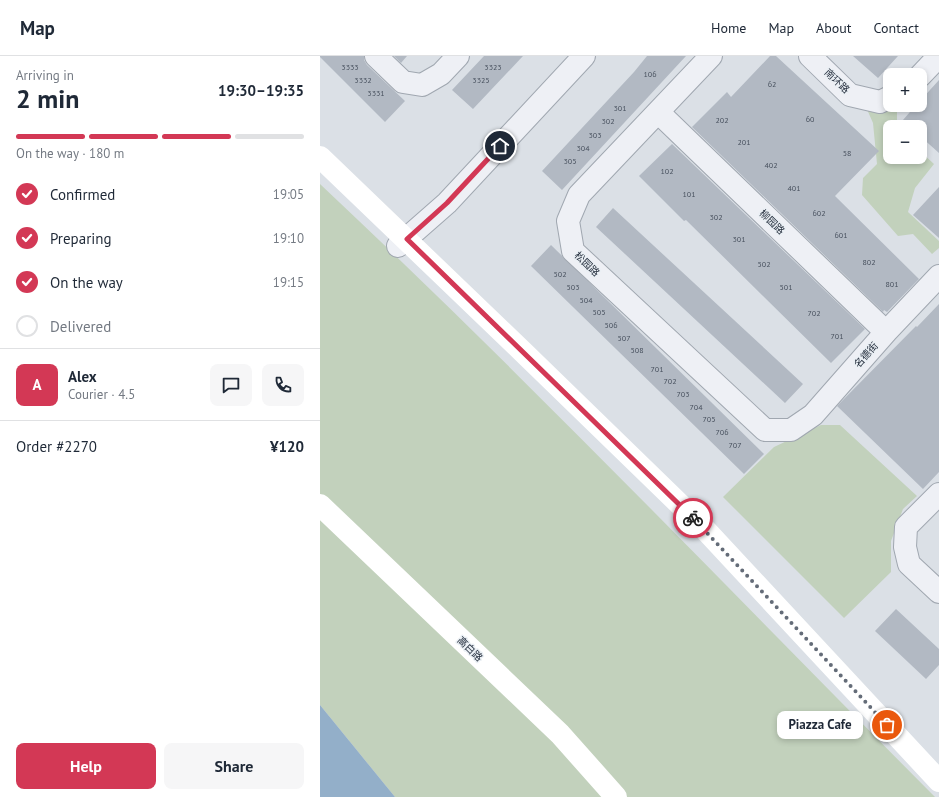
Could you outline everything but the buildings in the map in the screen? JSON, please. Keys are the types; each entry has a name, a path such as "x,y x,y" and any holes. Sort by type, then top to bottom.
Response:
{"street":[{"path":"376,56 403,82 422,85 441,74 458,56"},
{"path":"402,243 447,203 584,56"},
{"name":"松园路","path":"711,56 579,195 568,221 573,251 765,430 791,430"},
{"name":"南环路","path":"810,56 850,94 880,102 883,100"},
{"path":"927,69 939,56"},
{"name":"柳园路","path":"658,112 886,332"},
{"path":"320,157 402,243 699,523 939,781"},
{"name":"名德街","path":"791,430 813,415 886,332 939,276"},
{"path":"939,494 906,527 905,547 909,564 939,592"},
{"name":"高白路","path":"320,505 560,734 616,797"}],"green space":[{"path":"862,98 883,102 883,112 897,112 897,120 883,120 883,164 927,164 927,158 934,164 915,188 908,212 939,241 939,248 932,254 913,234 898,236 862,195 863,178 877,164 873,123"},
{"path":"320,184 554,411 935,797 395,797 320,705"},
{"path":"821,425 840,425 917,496 903,509 891,541 891,572 844,618 723,497 774,447"}],"water":[{"path":"320,705 395,797 320,797"}],"way so far":[{"path":"693,518 887,725"}],"place":[{"name":"Piazza Cafe","path":"887,725"}],"route":[{"path":"500,146 447,203 407,239 693,518"}]}
